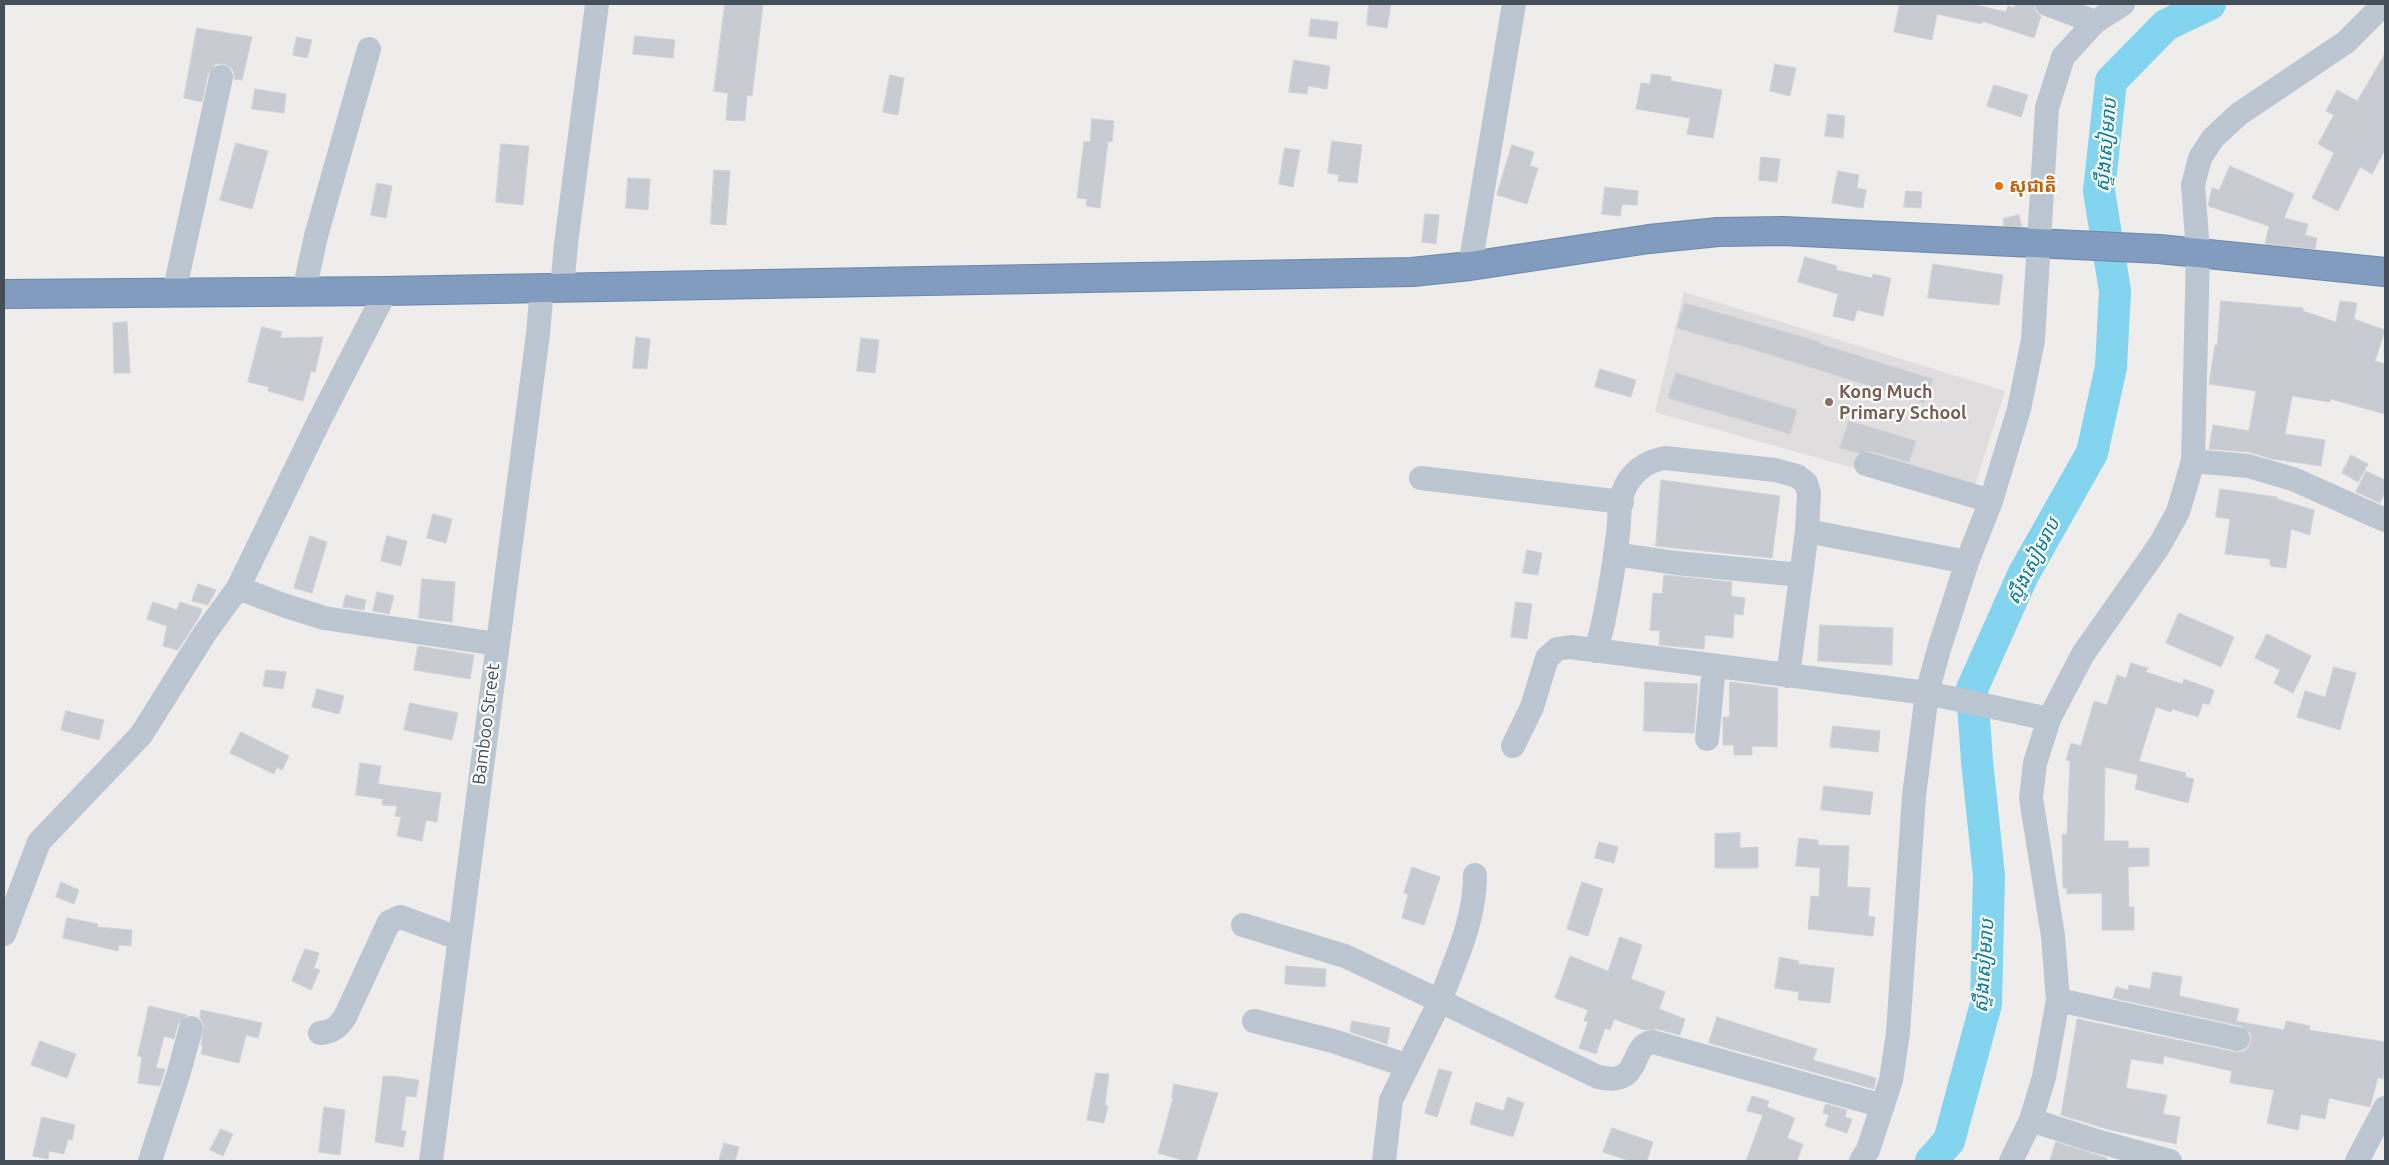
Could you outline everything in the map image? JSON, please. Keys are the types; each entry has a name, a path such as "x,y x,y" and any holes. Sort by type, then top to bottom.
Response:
{"highway":[{"path":"4,294 386,291 1412,272 1470,266 1649,239 1718,232 1783,231 2040,245 2159,249 2385,272"}],"street":[{"name":"Bamboo Street","path":"431,1161 458,938 538,334 566,244 597,4"},
{"path":"1470,266 1514,4"},
{"path":"2047,4 2095,22"},
{"path":"1861,1161 1868,1150 1891,1080 1898,1033 1914,796 1933,694 1939,649 1967,562 1991,501 2019,409 2033,340 2040,245 2046,108 2063,57 2095,22 2123,4"},
{"path":"2010,1161 2031,1120 2044,1077 2058,1000 2052,936 2031,798 2035,763 2049,719 2083,654 2159,546 2178,512 2193,461 2198,252 2193,185 2200,158 2213,138 2239,114 2346,42 2384,4"},
{"path":"304,291 316,236 369,49"},
{"path":"174,292 220,77"},
{"path":"4,934 39,842 140,735 205,633 238,588 318,424 386,291"},
{"path":"1596,651 1604,624 1622,493 1629,479 1642,466 1654,460 1665,458 1775,470 1797,476 1806,482 1809,493 1807,530 1788,676"},
{"path":"2193,461 2248,466 2293,479 2385,520"},
{"path":"1866,464 1991,501"},
{"path":"1421,478 1622,502"},
{"path":"1807,530 1967,562"},
{"path":"1615,554 1676,563 1801,575"},
{"path":"238,588 324,618 497,644"},
{"path":"1513,746 1532,707 1547,658 1550,653 1557,649 1570,647 1933,694 2049,719"},
{"path":"1707,739 1714,667"},
{"path":"1384,1161 1391,1100 1440,1001 1470,921 1475,899 1475,875"},
{"path":"320,1033 338,1028 351,1007 389,922 400,917 458,938"},
{"path":"1243,925 1345,956 1605,1078 1619,1079 1627,1074 1644,1046 1648,1042 1653,1042 1883,1106"},
{"path":"2058,1000 2238,1039"},
{"path":"1254,1021 1333,1041 1408,1066"},
{"path":"150,1161 180,1072 191,1028"},
{"path":"2357,1161 2385,1108"},
{"path":"2031,1120 2093,1140 2170,1161"}],"shaded area":[{"name":"Kong Much Primary School","path":"1684,292 2005,391 1970,501 1655,412"}],"building":[{"path":"725,4 763,4 752,96 747,95 745,121 726,120 728,93 714,91"},
{"path":"1369,4 1391,4 1387,28 1367,25"},
{"path":"1900,4 1971,4 2006,12 2008,6 2014,8 2015,4 2034,4 2036,12 2041,16 2034,38 1982,21 1982,24 1937,14 1932,40 1894,32"},
{"path":"1311,19 1338,22 1336,39 1309,36"},
{"path":"197,28 252,37 242,80 234,79 234,72 230,67 216,64 208,74 202,102 184,98"},
{"path":"635,36 675,40 673,58 633,54"},
{"path":"297,37 312,40 307,58 293,55"},
{"path":"2385,54 2385,150 2372,174 2360,167 2338,211 2312,198 2334,153 2318,144 2334,115 2326,111 2337,90 2357,101"},
{"path":"1294,60 1330,66 1327,89 1308,86 1307,94 1289,92"},
{"path":"1775,64 1796,68 1790,96 1770,91"},
{"path":"1652,74 1671,77 1671,81 1722,90 1713,138 1687,134 1690,118 1636,109 1641,83 1650,84"},
{"path":"890,75 904,78 898,115 883,112"},
{"path":"1994,85 2028,95 2021,117 1987,106"},
{"path":"255,89 286,94 284,113 252,109"},
{"path":"1828,114 1845,116 1843,138 1825,136"},
{"path":"1092,119 1114,121 1112,142 1108,141 1100,208 1086,206 1087,199 1077,198 1084,141 1090,142"},
{"path":"1332,141 1362,145 1357,183 1338,181 1339,175 1328,173"},
{"path":"236,143 268,151 252,209 220,200"},
{"path":"501,144 529,146 523,205 496,202"},
{"path":"1512,145 1534,152 1530,166 1538,168 1527,204 1497,195"},
{"path":"1285,148 1300,150 1293,187 1279,184"},
{"path":"1761,157 1780,159 1777,182 1759,180"},
{"path":"2230,166 2294,194 2284,218 2308,224 2305,235 2317,238 2315,249 2265,244 2269,226 2208,206 2212,188 2219,190"},
{"path":"714,170 730,171 726,225 711,224"},
{"path":"1838,171 1859,175 1857,188 1866,190 1863,208 1832,203"},
{"path":"628,178 650,179 648,210 626,208"},
{"path":"377,183 392,186 386,218 371,215"},
{"path":"1605,187 1638,191 1637,205 1622,204 1620,216 1602,214"},
{"path":"1906,191 1922,192 1921,208 1904,207"},
{"path":"1425,214 1439,215 1436,244 1422,242"},
{"path":"2019,215 2022,227 2004,226 2003,219"},
{"path":"1805,257 1837,266 1836,270 1872,278 1873,274 1891,278 1883,316 1857,310 1854,321 1833,316 1838,294 1798,282"},
{"path":"1933,264 2003,275 1999,305 1928,298"},
{"path":"2221,301 2303,308 2303,311 2336,322 2340,301 2357,303 2354,319 2385,330 2375,361 2385,364 2385,414 2331,399 2330,402 2292,396 2285,434 2325,440 2321,466 2272,459 2249,452 2209,449 2213,425 2249,431 2256,391 2209,384 2215,345 2217,345"},
{"path":"1685,303 1820,342 1820,344 1933,379 1925,403 1736,344 1677,328"},
{"path":"127,322 130,373 114,373 113,323"},
{"path":"262,327 282,332 280,338 323,337 315,372 311,371 303,401 268,391 269,387 248,382"},
{"path":"636,337 650,339 647,369 633,368"},
{"path":"861,338 879,340 875,373 857,371"},
{"path":"1600,369 1636,380 1631,397 1595,387"},
{"path":"1676,373 1797,410 1790,434 1668,398"},
{"path":"1849,421 1916,441 1909,462 1870,451 1858,453 1840,448"},
{"path":"2351,455 2368,464 2358,482 2342,473"},
{"path":"2366,471 2385,480 2385,492 2380,503 2356,492"},
{"path":"1661,480 1780,496 1772,558 1656,546"},
{"path":"2220,489 2277,497 2277,499 2314,510 2310,535 2291,529 2286,568 2270,566 2270,559 2225,554 2230,519 2216,517"},
{"path":"433,514 452,519 446,543 427,538"},
{"path":"310,536 327,542 312,593 294,588"},
{"path":"387,536 407,541 401,566 381,561"},
{"path":"1527,550 1542,553 1538,575 1523,573"},
{"path":"1664,575 1732,582 1731,596 1745,598 1743,615 1734,614 1733,638 1705,635 1704,649 1659,645 1660,631 1650,630 1653,593 1662,594"},
{"path":"422,579 455,582 452,622 419,618"},
{"path":"198,584 216,590 208,605 192,601"},
{"path":"377,592 394,596 389,614 373,611"},
{"path":"346,595 366,600 364,610 343,607"},
{"path":"153,602 177,610 180,602 202,609 178,650 163,646 167,626 147,619"},
{"path":"1516,602 1532,604 1527,639 1511,637"},
{"path":"2179,613 2234,637 2221,667 2166,643"},
{"path":"1820,625 1893,628 1892,665 1818,661"},
{"path":"2267,634 2311,656 2293,693 2274,683 2280,670 2255,658"},
{"path":"418,646 474,655 470,679 414,670"},
{"path":"2131,663 2148,668 2146,672 2182,684 2184,679 2214,690 2209,705 2203,703 2198,717 2172,709 2171,712 2156,707 2139,761 2186,773 2185,777 2194,779 2188,803 2135,789 2138,775 2105,767 2104,841 2128,841 2128,848 2149,848 2149,866 2128,867 2129,907 2134,907 2134,930 2102,930 2102,893 2067,894 2067,888 2063,888 2062,834 2067,834 2070,761 2066,760 2071,743 2081,746 2094,701 2107,705 2117,675 2126,678"},
{"path":"2334,667 2356,673 2340,730 2297,717 2305,691 2325,697"},
{"path":"266,670 286,672 283,689 263,686"},
{"path":"1645,682 1698,684 1694,733 1644,731"},
{"path":"1730,682 1778,688 1777,747 1752,746 1752,755 1734,755 1734,745 1723,745 1723,717 1729,717"},
{"path":"317,689 344,696 339,714 312,707"},
{"path":"410,703 458,713 452,740 404,730"},
{"path":"66,711 104,720 99,740 61,730"},
{"path":"1833,726 1880,731 1878,752 1830,747"},
{"path":"241,732 289,756 282,770 277,767 274,774 230,753"},
{"path":"360,763 381,766 378,784 441,793 437,822 426,820 422,841 397,836 401,817 395,816 397,806 382,805 383,799 356,795"},
{"path":"1824,786 1873,792 1870,815 1821,810"},
{"path":"1740,833 1740,848 1758,847 1758,868 1715,868 1715,834"},
{"path":"1799,838 1818,840 1818,845 1849,846 1847,887 1870,888 1868,916 1875,917 1873,936 1808,929 1811,896 1819,897 1820,868 1796,866"},
{"path":"1599,842 1618,847 1614,863 1595,858"},
{"path":"1412,867 1440,877 1424,925 1402,918 1408,895 1404,893"},
{"path":"61,882 79,890 74,904 56,897"},
{"path":"1582,882 1603,889 1588,936 1567,929"},
{"path":"67,918 98,924 97,927 132,930 131,946 119,945 118,951 63,938"},
{"path":"1620,937 1642,945 1631,979 1665,992 1659,1009 1685,1019 1680,1035 1657,1029 1644,1030 1614,1019 1610,1030 1605,1028 1596,1054 1579,1048 1588,1022 1584,1021 1588,1010 1555,998 1570,956 1608,971"},
{"path":"305,949 319,953 314,968 320,970 311,990 292,981"},
{"path":"1780,957 1799,961 1798,964 1834,968 1830,1003 1798,1000 1799,992 1775,988"},
{"path":"1286,966 1326,969 1325,987 1285,984"},
{"path":"2153,972 2182,977 2179,996 2239,1009 2236,1021 2284,1030 2286,1021 2310,1026 2309,1030 2385,1042 2383,1079 2378,1077 2370,1107 2329,1098 2325,1119 2301,1114 2298,1130 2267,1123 2274,1090 2230,1083 2232,1071 2164,1056 2163,1064 2131,1059 2126,1088 2167,1095 2163,1114 2180,1117 2176,1144 2107,1129 2061,1115 2077,1019 2235,1052 2243,1052 2248,1048 2251,1034 2241,1026 2113,998 2116,987 2128,990 2129,985 2150,989"},
{"path":"149,1006 187,1015 178,1024 174,1039 164,1036 156,1068 165,1069 160,1086 138,1083 142,1057 138,1056"},
{"path":"201,1010 262,1023 258,1038 246,1035 239,1063 201,1054 204,1025 200,1018"},
{"path":"1717,1017 1817,1049 1813,1060 1876,1078 1874,1089 1709,1043"},
{"path":"1352,1021 1390,1028 1387,1044 1350,1032"},
{"path":"40,1041 76,1054 67,1078 31,1065"},
{"path":"1439,1069 1452,1072 1437,1117 1425,1113"},
{"path":"1096,1073 1109,1074 1105,1105 1108,1106 1104,1123 1087,1120"},
{"path":"390,1076 419,1080 416,1097 406,1096 401,1130 406,1131 403,1147 375,1142 383,1077"},
{"path":"1174,1084 1218,1093 1196,1161 1185,1161 1158,1153 1173,1098"},
{"path":"1752,1096 1769,1101 1767,1107 1795,1118 1787,1138 1803,1144 1797,1161 1746,1161 1763,1115 1747,1111"},
{"path":"1508,1097 1524,1103 1513,1137 1470,1124 1476,1102 1503,1111"},
{"path":"1826,1104 1847,1110 1845,1117 1852,1119 1847,1133 1825,1126 1829,1115 1823,1113"},
{"path":"324,1107 345,1110 340,1155 319,1152"},
{"path":"42,1117 75,1125 72,1140 68,1139 64,1154 49,1151 48,1159 33,1156"},
{"path":"1612,1128 1653,1142 1647,1161 1630,1161 1603,1152"},
{"path":"221,1129 233,1134 223,1156 210,1150"},
{"path":"2056,1142 2107,1158 2106,1161 2050,1161"},
{"path":"724,1143 739,1147 735,1161 719,1161"}],"waterway":[{"name":"ស្ទឹងសៀមរាប","path":"1931,1161 1949,1141 1986,1004 1989,876 1977,761 1972,689 2023,575 2092,453 2111,367 2115,291 2099,191 2111,81 2166,25 2210,4"}],"place":[{"name":"សុជាតិ","path":"1999,186"},
{"name":"Kong Much Primary School","path":"1829,402"}]}
